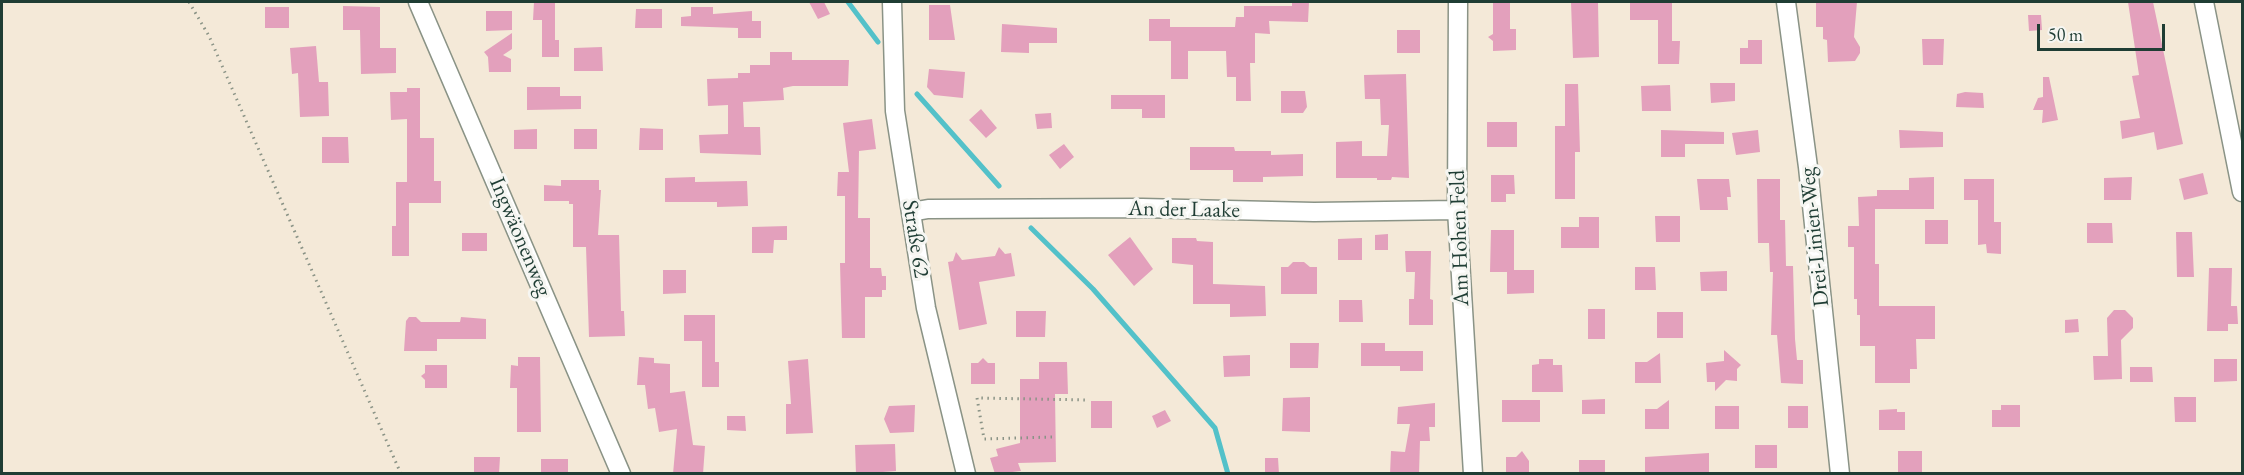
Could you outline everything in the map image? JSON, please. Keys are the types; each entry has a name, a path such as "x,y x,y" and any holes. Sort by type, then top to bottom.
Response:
{"street":[{"name":"Ingwäonenweg","path":"418,2 621,474"},
{"name":"Straße 62","path":"892,2 895,111 926,308 966,474"},
{"name":"Am Hohen Feld","path":"1458,2 1457,210 1473,474"},
{"name":"Drei-Linien-Weg","path":"1786,2 1808,167 1840,474"},
{"path":"2204,2 2242,192"},
{"name":"An der Laake","path":"911,212 928,209 1130,208 1314,212 1457,210"}],"path":[{"path":"189,2 209,36 401,474"},
{"path":"1052,437 984,439 977,398 1088,400"}],"building":[{"path":"534,2 555,2 555,40 559,40 559,57 542,57 542,20 533,20"},
{"path":"809,2 824,2 830,14 818,19"},
{"path":"1292,2 1309,2 1308,22 1269,21 1270,34 1255,33 1255,63 1250,63 1251,101 1236,101 1236,77 1227,77 1226,51 1188,51 1188,79 1171,79 1171,41 1149,41 1149,19 1170,19 1170,27 1235,27 1236,17 1244,17 1244,6 1292,6"},
{"path":"1493,2 1510,2 1510,29 1516,29 1516,50 1493,51 1493,41 1488,37 1493,34"},
{"path":"1571,2 1598,2 1599,57 1573,58"},
{"path":"1630,2 1672,2 1672,41 1680,41 1679,64 1658,64 1658,20 1630,20"},
{"path":"1816,2 1857,2 1854,37 1860,47 1860,53 1855,61 1828,62 1827,40 1823,39 1823,27 1816,27"},
{"path":"2128,2 2153,2 2183,144 2157,150 2154,132 2122,139 2120,121 2140,118 2132,76 2139,75"},
{"path":"929,5 950,5 955,40 929,40"},
{"path":"343,6 380,7 380,48 396,48 396,73 361,74 360,30 343,30"},
{"path":"265,7 289,7 289,28 265,28"},
{"path":"691,7 713,7 713,14 752,11 752,21 761,21 761,38 738,38 738,28 681,26 681,17 691,16"},
{"path":"636,9 662,9 662,28 635,28"},
{"path":"486,11 512,11 512,30 486,31"},
{"path":"2028,15 2041,15 2042,30 2029,31"},
{"path":"1002,24 1057,28 1057,43 1029,43 1029,53 1001,52"},
{"path":"1397,30 1420,30 1420,53 1397,53"},
{"path":"512,33 512,49 503,55 511,59 511,72 489,72 488,57 484,52"},
{"path":"1922,39 1944,39 1943,65 1923,65"},
{"path":"1748,40 1762,40 1762,64 1740,64 1740,48 1748,48"},
{"path":"316,46 319,82 328,82 329,116 300,117 298,73 292,74 290,48"},
{"path":"602,47 603,71 574,71 574,48"},
{"path":"770,52 792,52 792,60 849,60 848,86 793,86 783,88 784,100 743,102 744,127 760,127 761,155 700,153 699,135 728,134 728,105 708,106 707,79 738,78 738,73 750,73 750,65 770,65"},
{"path":"929,69 965,72 963,98 934,95 927,87"},
{"path":"1406,74 1409,178 1392,177 1391,180 1377,180 1377,178 1336,178 1336,142 1362,141 1362,156 1387,156 1389,125 1381,125 1380,99 1365,99 1364,75"},
{"path":"2043,77 2049,77 2058,120 2042,123 2043,110 2033,110 2038,98 2043,97"},
{"path":"1710,83 1735,83 1735,101 1711,103"},
{"path":"1565,84 1578,84 1580,152 1575,152 1575,199 1555,199 1555,126 1565,126"},
{"path":"1670,85 1671,111 1642,111 1641,86"},
{"path":"527,87 560,87 560,96 581,96 581,109 527,110"},
{"path":"407,88 420,88 420,138 434,138 434,181 441,181 441,203 409,203 409,256 392,256 392,226 396,226 396,182 407,182 407,119 391,120 390,92 407,92"},
{"path":"1281,91 1305,91 1307,107 1303,113 1281,113"},
{"path":"1983,93 1984,108 1956,107 1957,94"},
{"path":"1111,95 1165,95 1165,118 1142,118 1142,109 1111,109"},
{"path":"981,109 997,128 986,138 969,120"},
{"path":"1051,113 1052,128 1037,129 1035,114"},
{"path":"872,119 876,149 859,151 858,218 870,218 870,268 881,268 882,276 886,276 886,290 882,290 882,297 865,297 865,338 842,338 840,263 845,263 845,196 837,196 838,172 849,172 843,123"},
{"path":"1487,122 1517,122 1517,147 1487,147"},
{"path":"640,128 663,129 663,150 639,150"},
{"path":"537,129 537,149 514,149 514,130"},
{"path":"574,129 597,129 597,149 574,149"},
{"path":"1661,130 1724,132 1724,144 1685,144 1685,157 1661,157"},
{"path":"1758,130 1760,152 1736,155 1732,133"},
{"path":"1899,130 1943,132 1943,147 1900,148"},
{"path":"322,137 348,137 349,163 322,163"},
{"path":"1064,144 1074,157 1060,169 1049,155"},
{"path":"1190,147 1234,147 1235,151 1271,151 1271,155 1303,154 1303,176 1263,177 1263,182 1233,182 1233,170 1190,170"},
{"path":"2203,173 2208,194 2184,200 2179,179"},
{"path":"1491,175 1514,175 1515,194 1506,194 1506,202 1491,202"},
{"path":"695,177 695,182 747,181 748,206 717,207 717,202 665,202 665,178"},
{"path":"1934,177 1934,209 1875,209 1875,264 1879,264 1879,306 1935,306 1935,339 1916,339 1917,369 1910,369 1910,383 1875,383 1875,346 1860,346 1860,315 1857,315 1857,299 1854,299 1854,247 1848,247 1848,226 1859,226 1858,197 1877,196 1877,190 1909,190 1909,178"},
{"path":"2132,177 2131,200 2104,200 2104,178"},
{"path":"1697,179 1729,179 1731,197 1727,197 1728,210 1700,210"},
{"path":"1757,179 1780,179 1780,220 1785,220 1786,266 1793,266 1795,339 1797,360 1803,360 1803,384 1781,383 1777,335 1771,335 1773,272 1770,272 1769,243 1758,243"},
{"path":"1964,179 1994,179 1994,222 2001,222 2001,254 1987,253 1986,244 1978,245 1978,200 1964,200"},
{"path":"561,180 599,180 599,190 601,190 598,235 619,235 621,311 624,311 625,336 589,337 586,247 573,247 573,204 569,204 569,201 544,201 544,185 561,186"},
{"path":"1655,216 1680,216 1680,242 1656,242"},
{"path":"1579,217 1599,217 1599,248 1561,248 1561,227 1579,227"},
{"path":"1925,220 1948,220 1948,244 1925,244"},
{"path":"2087,223 2112,223 2113,243 2087,243"},
{"path":"787,226 787,240 774,240 773,253 752,253 752,227"},
{"path":"1491,230 1514,230 1514,270 1534,270 1534,293 1507,294 1507,272 1490,272"},
{"path":"2176,232 2192,232 2194,277 2177,277"},
{"path":"462,233 487,233 487,251 462,251"},
{"path":"1388,234 1388,250 1375,250 1375,235"},
{"path":"1130,237 1153,269 1134,286 1108,255"},
{"path":"1172,238 1196,238 1197,241 1213,242 1213,284 1265,286 1266,316 1230,317 1230,304 1193,304 1193,265 1172,263"},
{"path":"1362,238 1362,260 1338,260 1338,239"},
{"path":"999,247 1005,254 1011,253 1015,276 979,282 987,324 959,330 948,262 953,261 956,252 962,260 995,256"},
{"path":"1405,251 1431,251 1430,299 1433,300 1433,325 1409,325 1409,299 1414,299 1415,272 1406,272"},
{"path":"1293,262 1304,262 1310,267 1317,267 1317,294 1281,294 1281,267 1288,267"},
{"path":"1635,267 1655,267 1656,290 1635,290"},
{"path":"2209,268 2232,268 2231,306 2237,306 2238,324 2228,324 2228,331 2207,331"},
{"path":"663,270 686,270 686,293 663,294"},
{"path":"1727,271 1727,291 1701,291 1700,272"},
{"path":"1339,300 1362,300 1363,322 1339,322"},
{"path":"1588,309 1605,309 1605,339 1588,339"},
{"path":"2114,310 2125,310 2133,318 2133,328 2121,340 2122,379 2094,380 2093,356 2108,356 2107,318"},
{"path":"1016,311 1046,311 1045,337 1016,337"},
{"path":"1657,312 1683,312 1683,338 1657,338"},
{"path":"684,315 715,315 715,362 719,362 719,387 702,387 702,341 684,341"},
{"path":"409,317 416,317 421,322 460,322 461,317 486,319 486,339 437,339 437,351 404,351 406,321"},
{"path":"2078,319 2079,332 2065,333 2065,320"},
{"path":"1290,343 1319,343 1318,368 1290,368"},
{"path":"1361,343 1385,343 1385,351 1423,351 1423,371 1400,371 1400,366 1361,366"},
{"path":"1724,350 1741,365 1737,369 1737,381 1726,380 1715,391 1715,382 1707,382 1706,363 1724,361"},
{"path":"1660,353 1661,383 1635,383 1635,362 1647,362"},
{"path":"1250,355 1250,376 1224,377 1223,356"},
{"path":"518,357 540,357 541,432 517,432 517,388 510,388 511,365 518,366"},
{"path":"639,357 654,358 654,363 670,364 670,393 685,391 693,445 705,446 703,474 673,474 677,429 659,432 655,408 648,409 645,385 637,385"},
{"path":"983,358 988,363 995,363 995,384 971,384 971,363 978,363"},
{"path":"808,359 813,433 786,434 786,404 791,404 788,361"},
{"path":"1539,359 1553,359 1553,365 1562,365 1563,392 1532,392 1532,365 1539,364"},
{"path":"2214,359 2237,359 2237,381 2214,382"},
{"path":"1039,362 1067,362 1068,394 1055,394 1056,462 1018,463 1021,471 995,474 990,458 998,456 996,449 1020,443 1020,379 1039,379"},
{"path":"425,365 447,365 447,388 425,388 425,380 421,376 425,373"},
{"path":"2130,367 2152,367 2153,382 2130,382"},
{"path":"1310,397 1310,432 1282,431 1283,398"},
{"path":"2174,397 2196,397 2196,422 2175,422"},
{"path":"1605,399 1605,414 1582,414 1582,400"},
{"path":"1502,400 1540,400 1540,422 1502,422"},
{"path":"1669,400 1669,429 1645,429 1645,409 1657,409"},
{"path":"1091,401 1112,401 1112,428 1091,428"},
{"path":"1435,403 1435,427 1429,427 1430,441 1420,441 1419,474 1390,474 1391,451 1405,452 1410,424 1397,424 1398,407"},
{"path":"915,405 914,432 890,433 884,419 889,406"},
{"path":"2001,405 2020,405 2020,427 1992,427 1992,410 2001,410"},
{"path":"1715,406 1739,406 1739,429 1715,429"},
{"path":"1788,406 1808,406 1808,428 1788,428"},
{"path":"1897,409 1897,412 1905,412 1905,430 1879,430 1879,410"},
{"path":"1165,410 1171,421 1157,428 1152,416"},
{"path":"727,416 745,416 746,431 727,430"},
{"path":"895,444 896,471 856,474 855,445"},
{"path":"1755,445 1777,445 1777,468 1755,468"},
{"path":"1522,451 1529,461 1529,474 1506,474 1506,457 1516,457"},
{"path":"1898,451 1922,451 1922,474 1898,474"},
{"path":"1709,453 1709,474 1645,474 1645,457"},
{"path":"474,457 500,457 499,474 474,474"},
{"path":"1265,458 1278,458 1279,474 1265,474"},
{"path":"541,459 568,459 568,474 541,474"},
{"path":"1579,460 1605,460 1605,474 1579,474"}],"waterway":[{"path":"848,2 878,42"},
{"path":"917,94 999,186"},
{"path":"1031,228 1093,289 1215,428 1228,474"}]}
